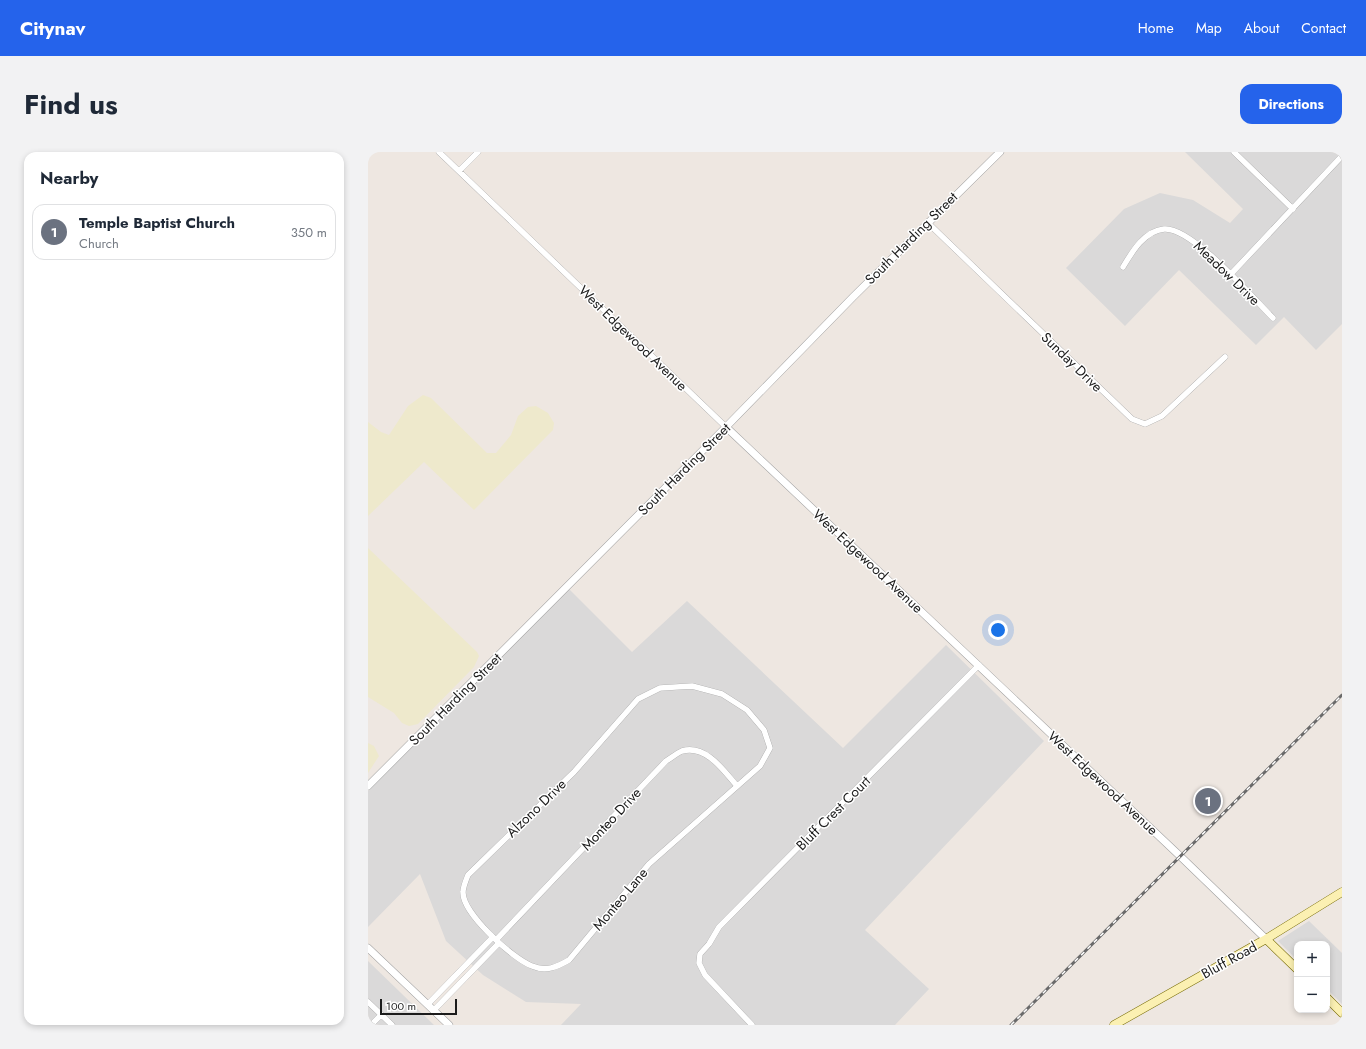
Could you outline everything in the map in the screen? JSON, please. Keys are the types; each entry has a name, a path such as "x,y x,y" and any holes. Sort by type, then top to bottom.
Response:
{"main road":[{"name":"Bluff Road","path":"1114,1025 1266,939 1342,892"},
{"name":"West Edgewood Avenue","path":"1266,939 1294,966"},
{"path":"1330,1001 1342,1013"}],"street":[{"name":"West Edgewood Avenue","path":"439,152 726,427 979,665 1266,939"},
{"path":"459,171 478,152"},
{"name":"South Harding Street","path":"368,786 726,427 927,222 1000,152"},
{"path":"1234,152 1293,209"},
{"path":"1230,275 1342,156"},
{"name":"Sunday Drive","path":"927,222 1132,419 1145,424 1162,416 1225,357"},
{"name":"Meadow Drive","path":"1123,267 1143,240 1162,229 1178,231 1192,240 1273,318"},
{"name":"Bluff Crest Court","path":"752,1025 705,975 701,967 699,955 709,944 718,928 979,665"},
{"name":"Monteo Lane","path":"496,940 532,967 553,969 569,960 649,864 760,766 770,748 764,730 748,710 722,694 692,686 660,688"},
{"name":"Alzono Drive","path":"496,940 470,914 462,893 468,875 574,772 638,699 660,688"},
{"name":"Monteo Drive","path":"434,1010 496,940 666,760 683,751 698,752 713,759 737,786"},
{"name":"Monteo Drive","path":"428,1004 496,940"},
{"path":"368,948 449,1025"},
{"path":"368,1002 392,1025"},
{"path":"371,1025 381,1014"}],"shaded area":[{"path":"1185,152 1336,152 1342,158 1342,324 1316,350 1284,317 1256,345 1179,270 1125,326 1066,268 1124,209 1160,193 1193,200 1230,223 1243,209"},
{"path":"423,395 431,398 487,453 496,453 511,435 518,416 528,407 536,406 548,413 554,423 553,430 474,510 424,462 368,516 368,422 381,432 389,435 408,406"},
{"path":"368,548 477,652 479,656 474,667 418,724 409,726 402,723 394,713 368,697"},
{"path":"569,589 632,652 687,601 843,748 946,645 1044,741 865,930 929,989 895,1025 561,1025 581,1004 526,1002 483,975 446,941 420,874 368,927 368,791"},
{"path":"368,743 374,746 379,756 368,773"},
{"path":"1309,921 1330,941 1294,941 1294,957 1278,941"},
{"path":"1330,941 1342,953 1342,1004 1330,992"},
{"path":"368,961 434,1025 368,1025"}],"railway":[{"path":"1011,1025 1342,695"}],"place":[{"name":"Temple Baptist Church","path":"1208,801"}]}
